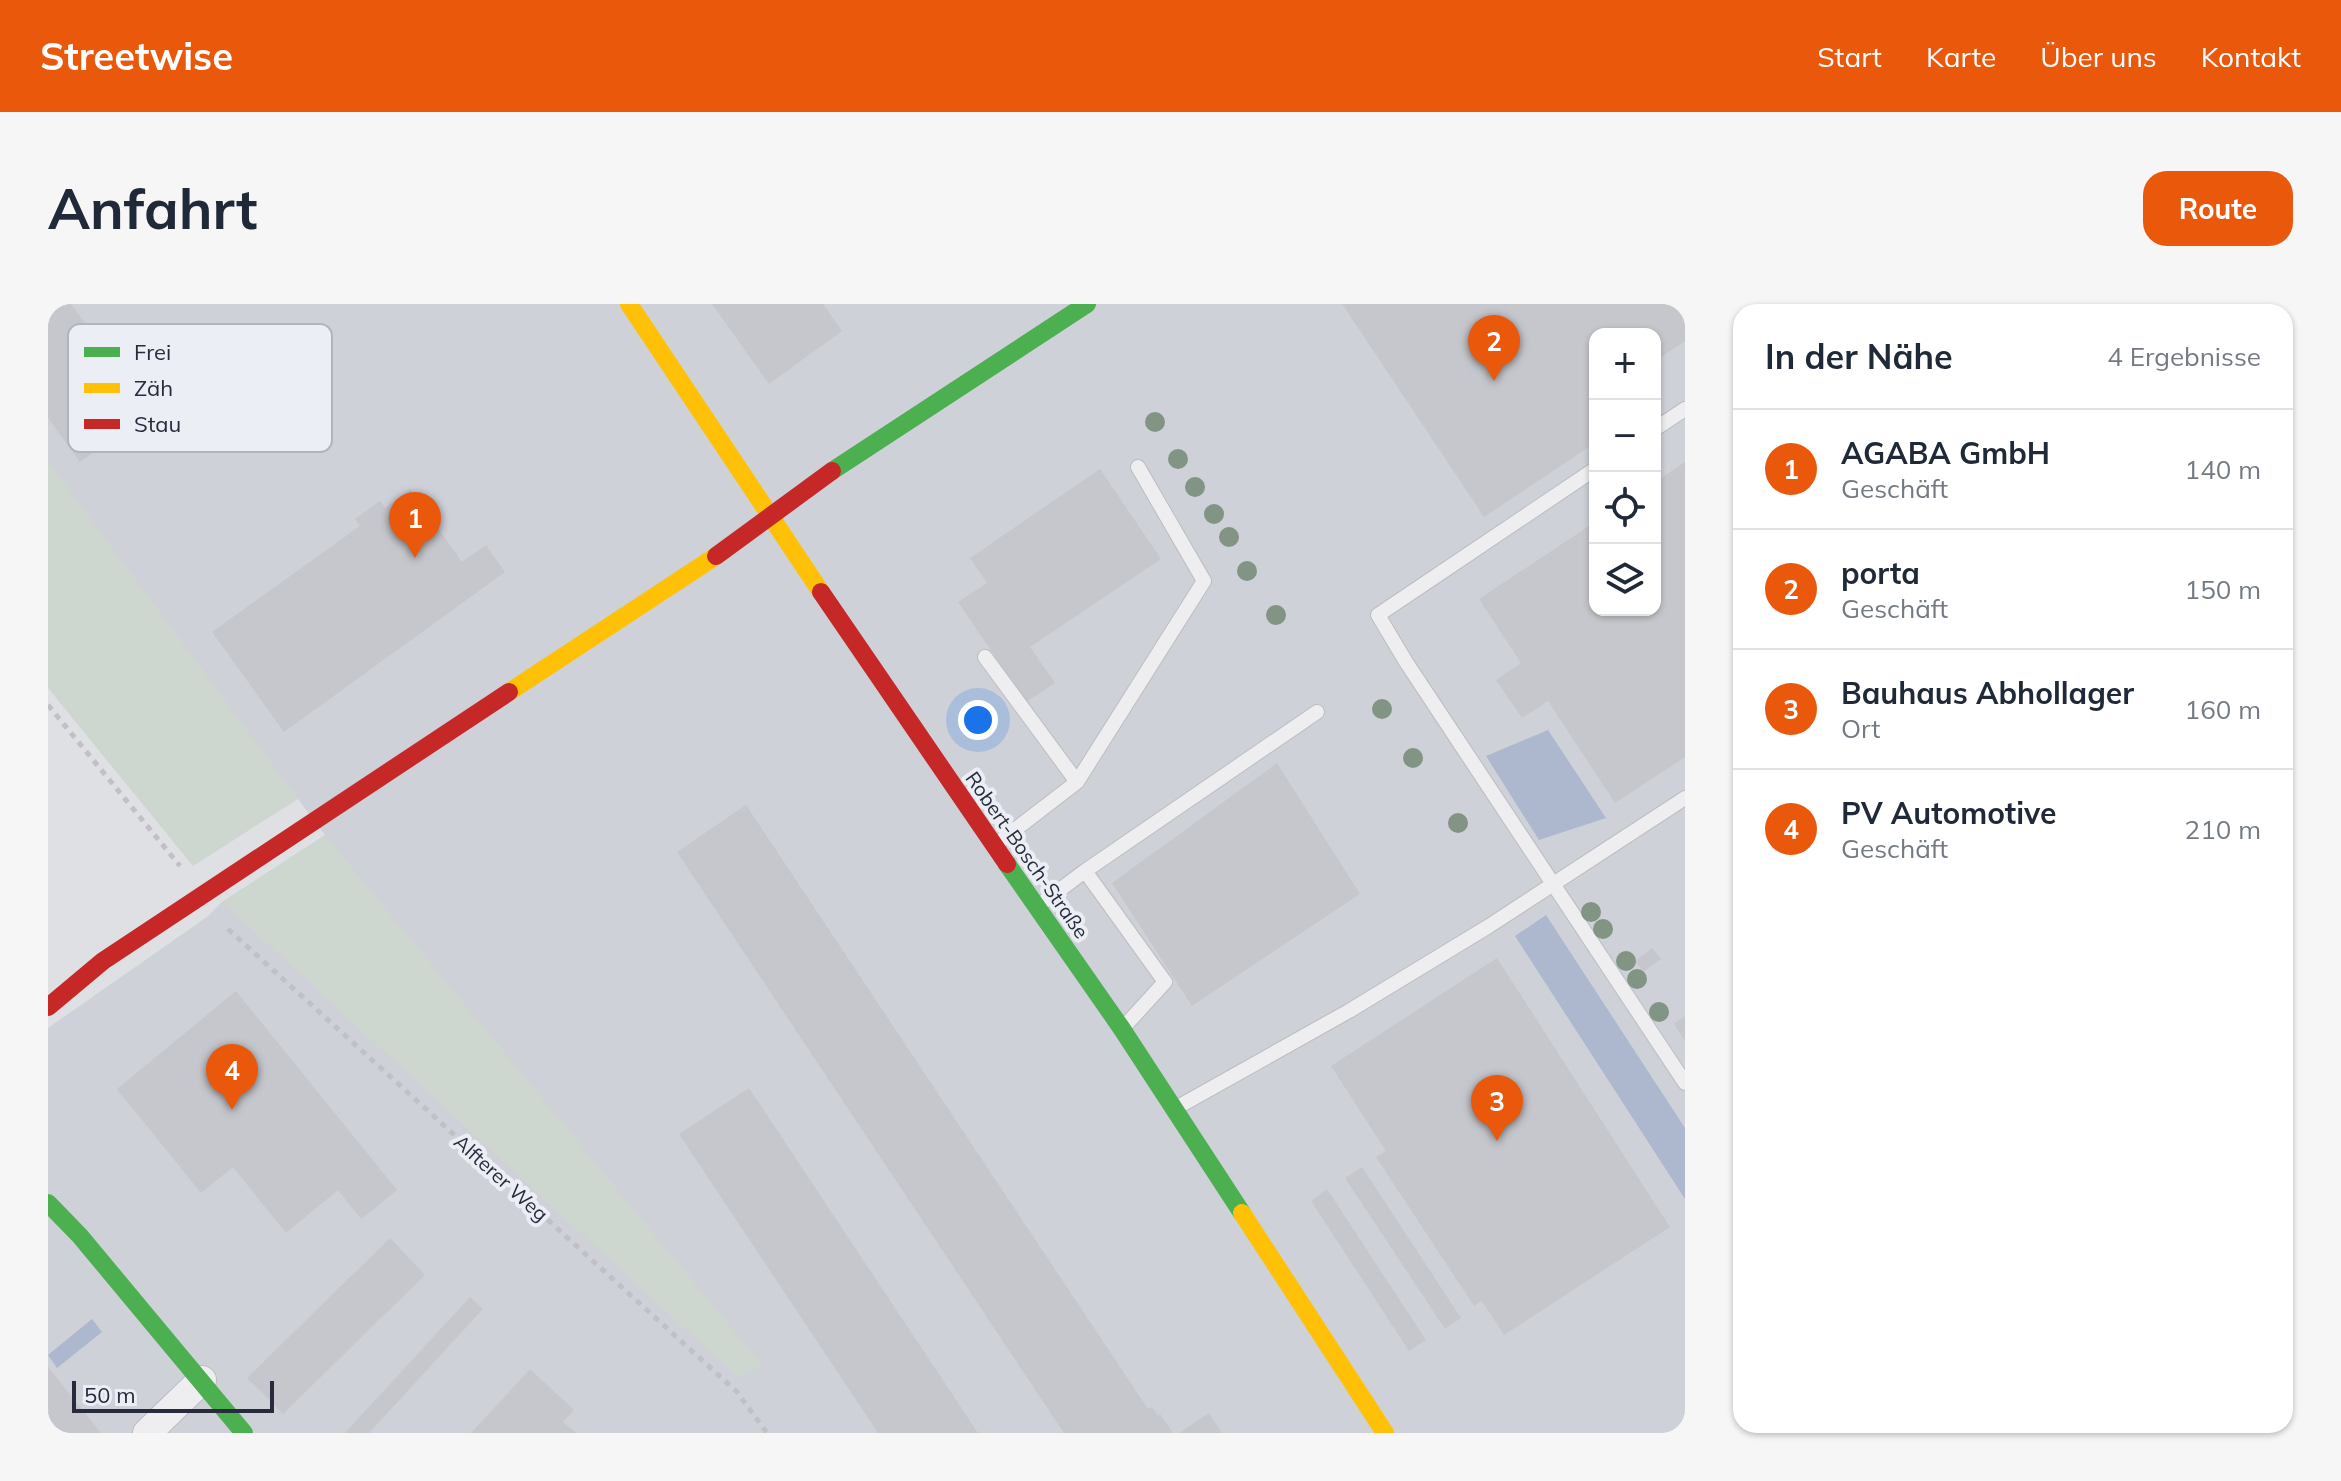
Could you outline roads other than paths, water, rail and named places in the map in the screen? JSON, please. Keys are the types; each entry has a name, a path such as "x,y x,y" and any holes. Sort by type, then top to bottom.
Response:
{"street":[{"name":"Robert-Bosch-Straße","path":"629,304 922,742 1122,1029 1385,1433"},
{"path":"48,1007 103,961 716,556 832,471 1087,304"},
{"path":"48,987 103,961"},
{"path":"48,1190 80,1236"},
{"path":"48,1203 80,1236 244,1433"},
{"path":"147,1433 202,1380"}],"lane":[{"path":"1661,425 1685,409"},
{"path":"994,845 1077,782 1204,581 1138,467"},
{"path":"1591,472 1378,615 1685,1083"},
{"path":"985,657 1077,782"},
{"path":"1036,908 1317,712"},
{"path":"1174,1109 1349,1011 1554,885 1685,798"},
{"path":"1085,871 1165,982 1122,1029"}],"water":[{"path":"1548,730 1606,818 1539,840 1486,756"},
{"path":"1546,915 1685,1128 1685,1199 1515,936"},
{"path":"92,1319 102,1332 57,1368 48,1355"}],"place":[{"name":"porta","path":"1494,381"},
{"name":"AGABA GmbH","path":"415,558"},
{"name":"PV Automotive","path":"232,1110"},
{"name":"Bauhaus Abhollager","path":"1497,1141"}]}
